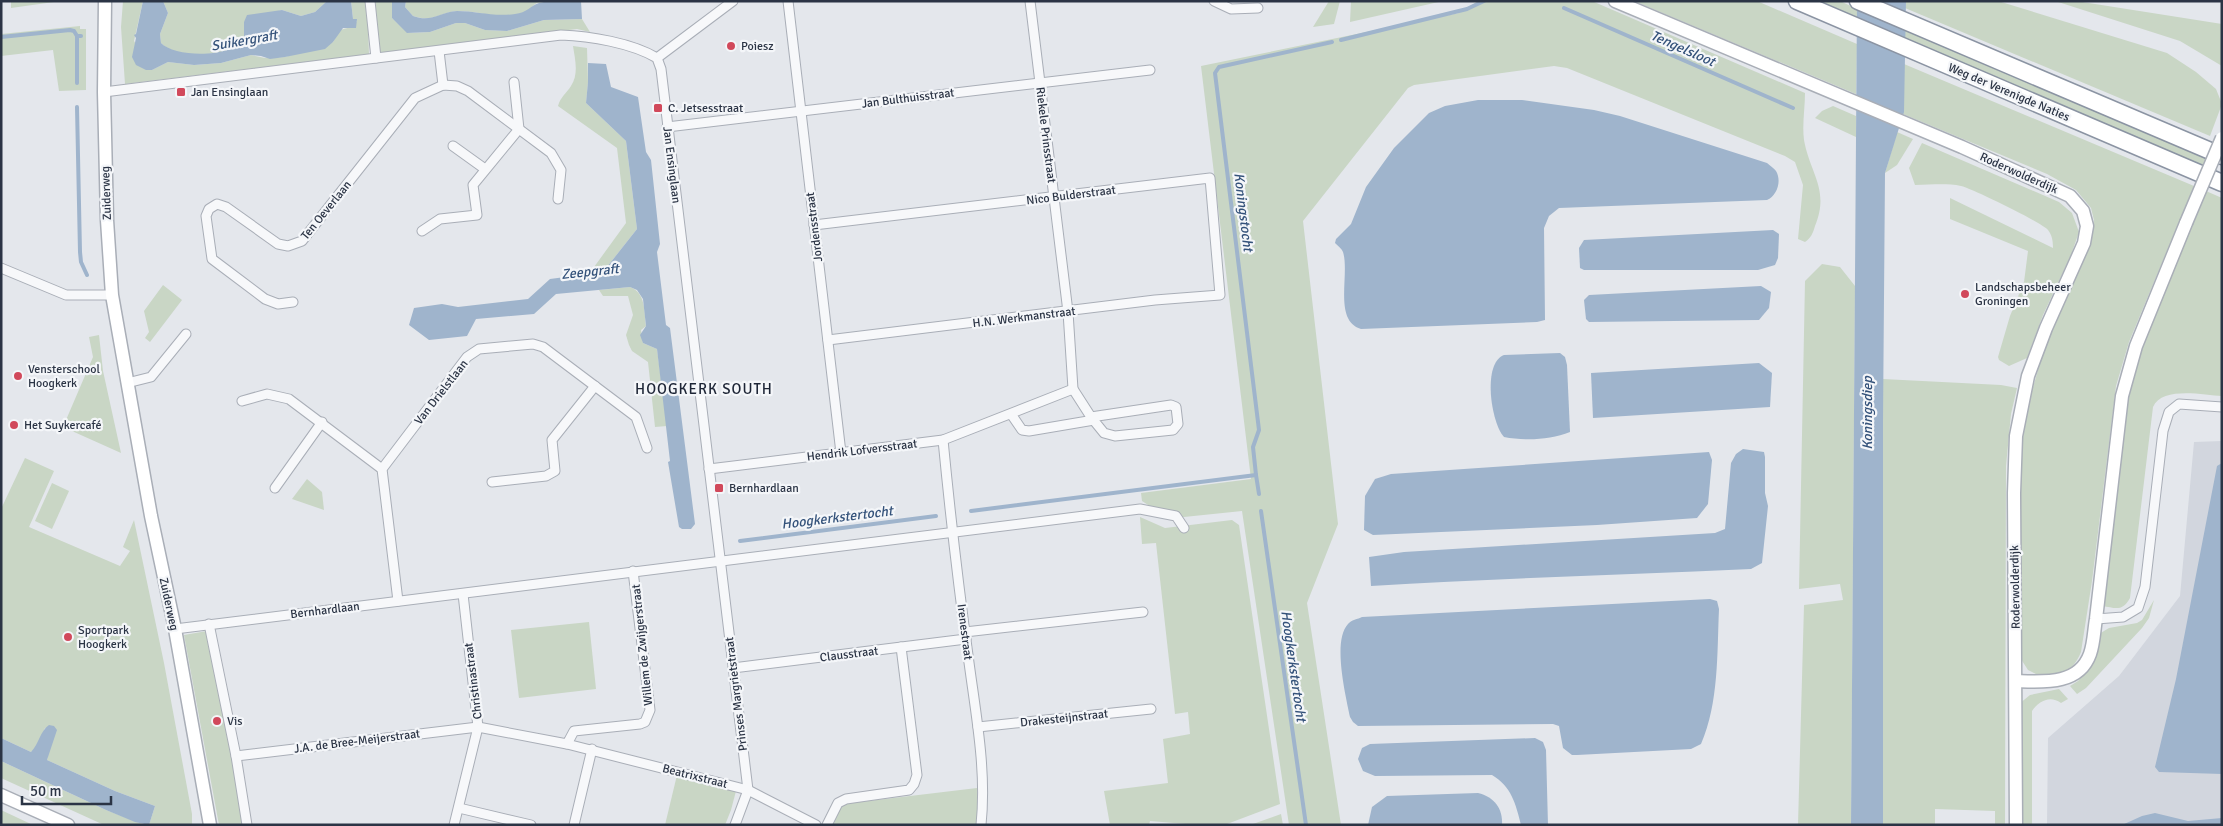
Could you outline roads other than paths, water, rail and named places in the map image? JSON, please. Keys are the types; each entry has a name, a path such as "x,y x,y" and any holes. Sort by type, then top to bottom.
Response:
{"highway":[{"name":"Weg der Verenigde Naties","path":"1797,1 2222,183"},
{"name":"Weg der Verenigde Naties","path":"1858,1 2222,156"}],"street":[{"name":"Zuiderweg","path":"106,1 104,92 107,220 112,295 151,516 175,629 210,825"},
{"path":"370,1 376,58"},
{"path":"104,92 376,58 440,52 560,35 574,36 647,52 657,58 734,1"},
{"name":"Jordensstraat","path":"788,1 841,453"},
{"name":"Riekele Prinsstraat","path":"1030,1 1068,312 1074,388"},
{"path":"1214,1 1231,9 1258,8"},
{"name":"Roderwolderdijk","path":"1615,1 1852,100 2070,196 2083,211 2087,226 2084,243 2046,328 2028,376 2017,429 2014,493 2016,825"},
{"path":"440,52 443,85 457,86 468,91 551,153 561,170 558,199"},
{"name":"Jan Ensinglaan","path":"657,58 661,69 721,560"},
{"name":"Jan Bulthuisstraat","path":"667,127 1150,70"},
{"path":"422,231 440,219 477,215 473,185 519,129 514,82"},
{"name":"Ten Oeverlaan","path":"293,302 278,304 265,299 212,258 206,216 209,209 217,204 226,207 282,246 293,245 302,241 415,98 443,85"},
{"path":"2016,681 2048,682 2060,680 2081,669 2090,654 2096,619 2122,396 2136,346 2222,138"},
{"path":"453,146 486,169"},
{"name":"Nico Bulderstraat","path":"814,225 1210,178 1220,295"},
{"path":"1,268 66,295 112,295"},
{"name":"H.N. Werkmanstraat","path":"828,340 1155,300 1220,295"},
{"path":"127,383 151,377 186,334"},
{"name":"Van Drielstlaan","path":"382,469 467,357 479,349 533,344 543,347 636,417 646,448"},
{"path":"492,482 546,476 555,471 552,440 595,386"},
{"path":"1011,414 1022,430 1029,431 1093,418 1171,405 1176,407 1178,424 1173,430 1115,436 1104,433 1093,418 1074,388"},
{"name":"Hendrik Lofversstraat","path":"709,470 943,440 1074,388"},
{"path":"242,401 267,394 279,395 289,399 382,469 398,601"},
{"path":"2096,619 2123,617 2138,608 2145,587 2163,431 2169,412 2179,404 2222,407"},
{"path":"275,488 322,422"},
{"name":"Irenestraat","path":"943,440 952,532 978,727 984,801 981,825"},
{"name":"Bernhardlaan","path":"175,629 1140,509 1176,516 1184,528"},
{"name":"Prinses Margrietstraat","path":"721,560 748,790 735,825"},
{"name":"Willem de Zwijgerstraat","path":"567,744 574,731 640,724 648,716 650,710 634,571"},
{"name":"Christinastraat","path":"454,825 478,727 463,594"},
{"name":"Clausstraat","path":"733,668 901,648 965,636 1143,612"},
{"path":"209,624 236,756 247,825"},
{"path":"827,825 838,803 846,799 909,790 914,784 917,775 901,648"},
{"name":"Drakesteijnstraat","path":"978,727 1151,709"},
{"path":"478,727 567,744"},
{"name":"J.A. de Bree-Meijerstraat","path":"236,756 478,727"},
{"name":"Beatrixstraat","path":"567,744 748,790 816,825"},
{"path":"574,825 592,749"},
{"path":"1,795 68,825"},
{"path":"459,808 531,825"}],"water":[{"path":"143,1 163,1 168,13 160,34 161,43 168,48 191,53 217,52 238,45 244,38 244,22 247,15 282,10 301,16 315,12 327,1 351,1 353,19 357,19 356,28 343,28 333,42 325,49 270,59 251,55 221,63 194,65 168,62 152,70 146,70 136,65 132,57 136,38 134,35 136,34"},
{"path":"392,1 406,1 405,7 413,16 431,18 457,11 499,15 515,14 523,12 539,3 581,1 582,19 544,20 507,31 485,30 465,23 456,23 430,32 407,33 392,18"},
{"name":"Koningsdiep","path":"1857,1 1906,1 1904,112 1885,173 1883,825 1851,825"},
{"path":"588,63 606,64 611,87 638,97 646,152 651,160 660,244 657,252 666,325 670,328 695,524 691,529 679,527 668,462 670,461 657,349 643,343 640,335 646,326 643,299 637,290 630,287 556,294 534,314 476,319 467,336 429,340 409,325 414,308 442,304 458,307 528,299 550,279 603,272 637,229 626,141 586,103"},
{"path":"1478,100 1522,100 1594,110 1620,116 1767,163 1778,175 1776,192 1767,200 1559,208 1549,216 1544,228 1545,320 1537,322 1361,329 1352,324 1347,317 1344,296 1345,261 1342,251 1335,243 1336,239 1351,224 1366,187 1394,148 1429,113 1445,106"},
{"path":"1773,230 1779,234 1778,258 1775,265 1758,270 1584,270 1580,268 1579,248 1584,240"},
{"path":"1761,286 1771,292 1769,308 1759,320 1589,322 1586,319 1584,300 1589,295"},
{"path":"1560,353 1565,357 1567,365 1570,432 1554,437 1537,439 1504,437 1499,430 1492,407 1491,381 1497,360 1504,355"},
{"path":"1759,363 1772,373 1770,407 1593,418 1591,373"},
{"path":"1743,449 1764,452 1765,457 1765,493 1768,506 1762,563 1751,569 1371,586 1369,557 1404,552 1715,533 1725,529 1731,463 1736,454"},
{"path":"1709,452 1712,460 1708,504 1697,518 1597,525 1373,535 1364,530 1365,496 1375,479 1391,474"},
{"path":"2222,463 2222,774 2159,772 2155,767 2176,679 2217,466"},
{"path":"1710,599 1717,601 1719,609 1714,695 1707,728 1701,744 1691,749 1572,755 1563,748 1559,726 1553,724 1358,726 1350,717 1341,669 1341,643 1343,632 1348,624 1362,617"},
{"path":"49,725 54,726 57,730 47,760 115,791 155,806 149,825 135,822 106,810 1,761 1,738 31,752"},
{"path":"1535,738 1543,742 1546,750 1548,825 1521,825 1512,796 1504,784 1492,775 1375,776 1363,771 1358,759 1362,748 1370,744"},
{"path":"1478,793 1489,797 1499,808 1502,825 1368,825 1372,807 1387,796"},
{"path":"2155,813 2188,821 2222,818 2222,825 2122,825 2142,816"}],"waterway":[{"name":"Koningstocht","path":"1341,40 1467,9 1484,1"},
{"name":"Tengelsloot","path":"1564,8 1793,108"},
{"name":"Suikergraft","path":"1,37 70,30 74,31 77,36 81,36"},
{"path":"77,36 77,83"},
{"name":"Koningstocht","path":"1256,475 1253,447 1259,430 1215,73 1219,67 1332,42"},
{"path":"77,107 80,252 81,262 87,275"},
{"name":"Hoogkerkstertocht","path":"971,511 1256,475 1259,494"},
{"name":"Hoogkerkstertocht","path":"1261,511 1306,825"},
{"name":"Hoogkerkstertocht","path":"740,541 936,516"}],"place":[{"name":"Poiesz","path":"731,46"},
{"name":"Jan Ensinglaan","path":"181,92"},
{"name":"C. Jetsesstraat","path":"658,108"},
{"name":"Landschapsbeheer Groningen","path":"1965,294"},
{"name":"Vensterschool Hoogkerk","path":"18,376"},
{"name":"Het Suykercafé","path":"14,425"},
{"name":"Bernhardlaan","path":"719,488"},
{"name":"Sportpark Hoogkerk","path":"68,637"},
{"name":"Vis","path":"217,721"}],"district":[{"name":"HOOGKERK SOUTH","path":"704,389"}],"water label":[{"name":"Zeepgraft","path":"590,271"}]}
